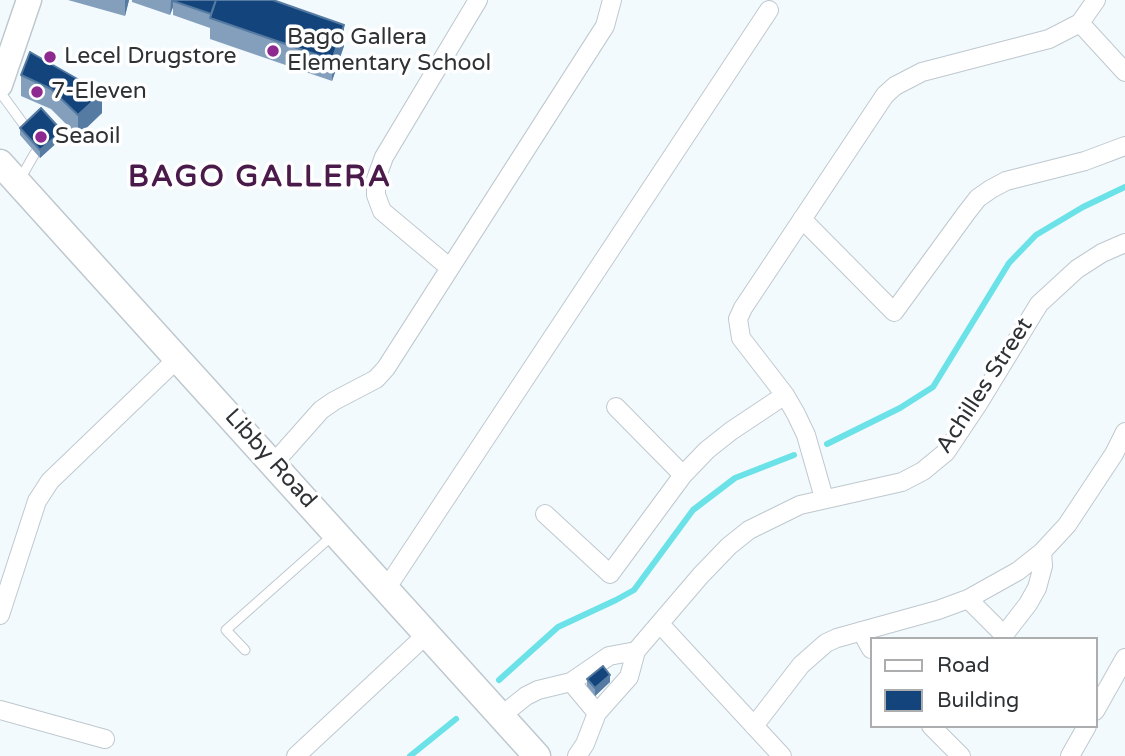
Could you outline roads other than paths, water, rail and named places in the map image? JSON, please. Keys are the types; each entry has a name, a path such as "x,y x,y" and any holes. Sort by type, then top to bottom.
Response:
{"main road":[{"path":"0,85 29,0"},
{"name":"Libby Road","path":"9,173 537,756"}],"street":[{"path":"450,268 382,211 376,195 376,179 384,157 478,0"},
{"path":"274,463 321,410 376,379 386,368 606,26 612,0"},
{"path":"824,498 806,435 785,395 747,348 738,328 738,319 743,308 886,95 895,86 922,72 1049,39 1080,23 1096,0"},
{"path":"386,589 769,10"},
{"path":"1080,23 1125,72"},
{"path":"802,219 894,312 978,198 1006,181 1085,161 1125,146"},
{"name":"Achilles Street","path":"577,756 585,744 597,713 624,685 636,651 729,546 749,530 800,505 902,482 923,471 946,452 1038,304 1077,268 1125,243"},
{"path":"0,615 28,525 37,501 50,481 178,358"},
{"path":"545,514 610,574 683,475 707,450 731,430 785,395"},
{"path":"616,407 683,475"},
{"path":"754,726 813,652 837,638 968,599 1002,582 1042,552 1067,526 1114,454 1125,432"},
{"path":"968,599 1004,635 1037,588 1043,566 1042,552"},
{"path":"660,624 782,756"},
{"path":"861,631 870,647"},
{"path":"296,756 427,634"},
{"path":"501,716 526,696 538,690 571,682 602,659 636,651"},
{"path":"1097,707 1125,658"},
{"path":"571,682 597,713"},
{"path":"0,710 105,739"},
{"path":"933,728 961,756"},
{"path":"1070,756 1086,728"}],"lane":[{"path":"0,92 27,128"},
{"path":"9,173 35,153"},
{"path":"245,650 226,630 336,532"}],"waterway":[{"path":"827,444 900,408 933,387 1009,263 1036,235 1083,207 1125,187"},
{"path":"499,680 558,627 634,590 693,510 735,478 794,455"},
{"path":"410,756 456,719"}],"place":[{"name":"Bago Gallera Elementary School","path":"273,51"},
{"name":"Lecel Drugstore","path":"50,57"},
{"name":"7-Eleven","path":"37,92"},
{"name":"Seaoil","path":"41,137"}],"district":[{"name":"BAGO GALLERA","path":"260,178"}]}
